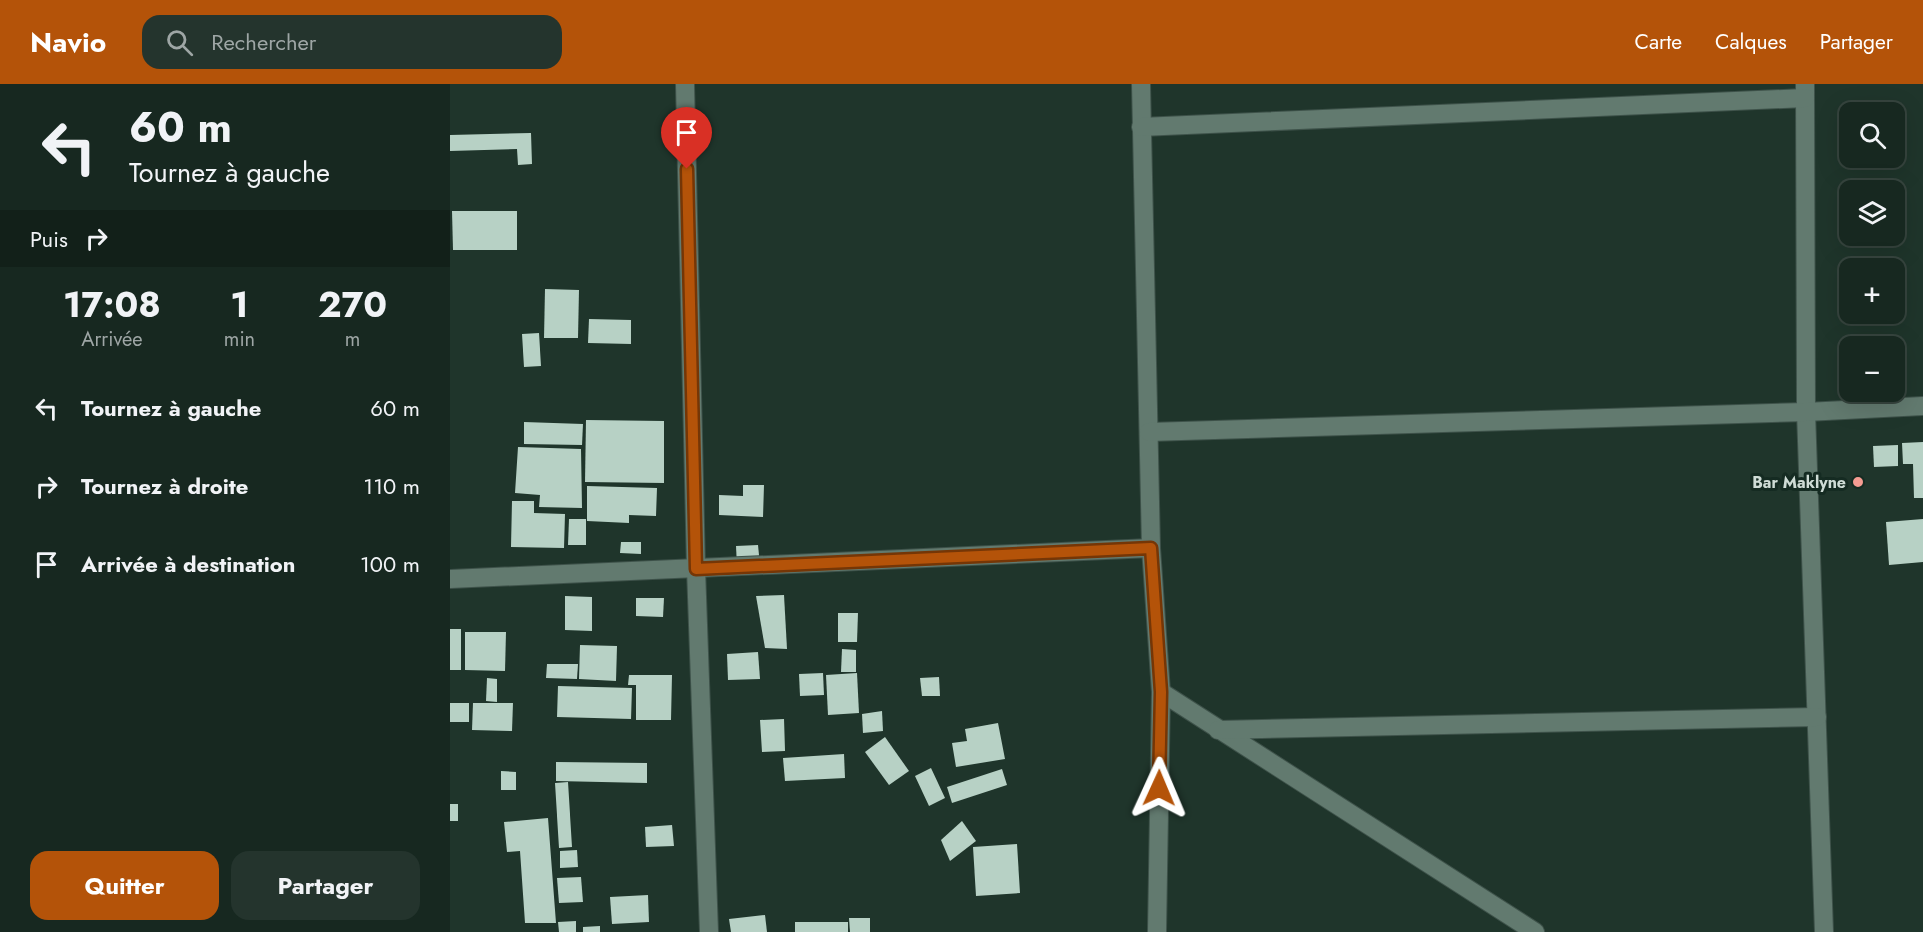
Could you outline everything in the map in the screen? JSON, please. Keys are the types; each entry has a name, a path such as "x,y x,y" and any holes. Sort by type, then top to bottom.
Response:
{"street":[{"path":"685,84 696,569 709,932"},
{"path":"1141,84 1151,548 1161,692 1157,932"},
{"path":"1141,127 1805,91 1806,412 1824,932"},
{"path":"1149,432 1806,412 1923,406"},
{"path":"450,579 1151,548"},
{"path":"1161,692 1535,932"},
{"path":"1218,730 1816,717"}],"building":[{"path":"531,133 532,164 518,165 517,149 450,151 450,135"},
{"path":"452,211 517,211 517,250 453,250"},
{"path":"545,289 579,290 578,338 544,338"},
{"path":"589,319 631,320 631,344 588,343"},
{"path":"539,333 541,366 524,367 522,334"},
{"path":"586,420 664,421 664,483 585,482"},
{"path":"524,422 583,424 582,445 524,444"},
{"path":"1923,442 1923,498 1914,498 1913,464 1903,464 1902,443"},
{"path":"1898,445 1898,466 1874,467 1873,446"},
{"path":"518,447 581,449 582,508 539,507 540,495 515,493"},
{"path":"743,485 764,485 763,517 719,515 719,495 743,496"},
{"path":"587,486 657,488 656,516 629,515 629,523 587,521"},
{"path":"512,501 534,501 534,513 565,514 564,548 511,547"},
{"path":"569,519 586,519 586,545 568,545"},
{"path":"1923,519 1923,562 1889,565 1886,522"},
{"path":"621,542 641,542 641,554 620,553"},
{"path":"758,545 760,565 737,566 736,546"},
{"path":"784,595 787,649 765,648 756,596"},
{"path":"565,596 592,597 592,631 565,630"},
{"path":"636,598 664,598 663,617 636,616"},
{"path":"838,613 858,613 857,642 838,642"},
{"path":"450,629 461,629 461,670 450,670"},
{"path":"465,632 506,632 505,671 465,670"},
{"path":"580,645 617,646 616,681 579,679"},
{"path":"842,649 856,650 856,672 841,672"},
{"path":"758,652 760,679 728,680 727,654"},
{"path":"547,664 578,664 577,679 546,678"},
{"path":"823,673 824,695 800,696 799,674"},
{"path":"857,673 859,713 828,715 826,675"},
{"path":"629,675 672,675 671,720 636,720 636,685 628,685"},
{"path":"939,677 940,696 922,696 920,678"},
{"path":"487,678 497,679 497,702 486,701"},
{"path":"558,686 632,688 631,719 557,717"},
{"path":"450,703 469,703 469,722 450,722"},
{"path":"473,703 513,703 512,731 472,730"},
{"path":"882,711 883,731 863,733 862,714"},
{"path":"784,719 785,751 762,752 760,720"},
{"path":"998,723 1005,759 956,767 952,743 967,741 965,729"},
{"path":"885,737 909,771 889,785 865,752"},
{"path":"844,754 845,778 785,781 783,758"},
{"path":"556,762 647,763 647,783 556,781"},
{"path":"931,768 945,798 929,806 915,776"},
{"path":"1002,769 1007,785 952,803 947,787"},
{"path":"501,771 516,772 516,790 501,790"},
{"path":"568,782 572,847 559,848 555,783"},
{"path":"450,804 458,804 458,821 450,821"},
{"path":"548,818 556,923 525,923 520,851 507,852 504,822"},
{"path":"962,821 976,841 950,861 941,840"},
{"path":"672,825 674,846 646,847 645,827"},
{"path":"1017,844 1020,893 976,896 973,847"},
{"path":"577,850 578,867 560,868 560,851"},
{"path":"581,877 583,902 559,903 557,878"},
{"path":"648,895 649,922 612,924 610,897"},
{"path":"765,915 767,932 731,932 729,919"},
{"path":"849,918 870,918 870,932 850,932"},
{"path":"576,921 576,932 559,932 558,922"},
{"path":"795,922 848,922 848,932 795,932"},
{"path":"600,926 600,932 583,932 583,927"}],"place":[{"name":"Bar Maklyne","path":"1858,482"}],"route":[{"path":"687,169 696,569 1151,548 1161,692 1159,788"}]}
